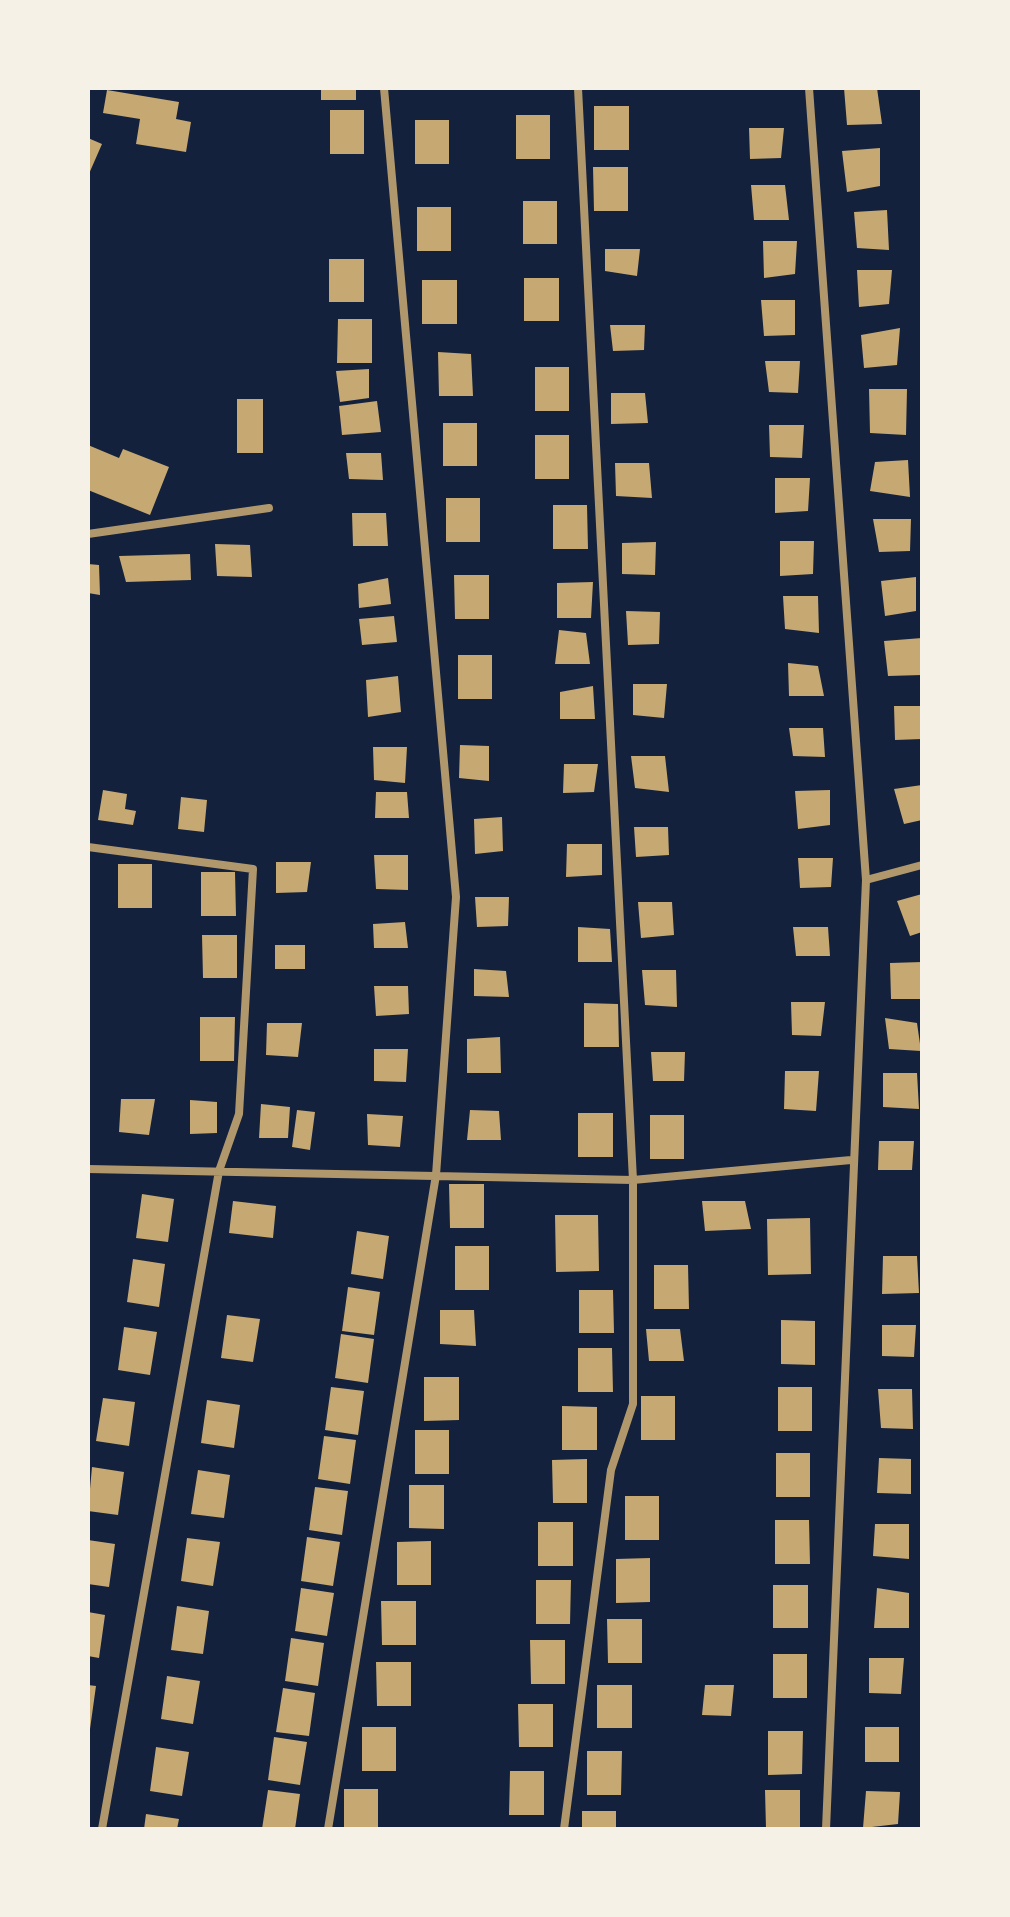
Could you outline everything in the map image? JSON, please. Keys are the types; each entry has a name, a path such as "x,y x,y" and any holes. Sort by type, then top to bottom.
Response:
{"street":[{"path":"328,1829 436,1175 456,897 384,88"},
{"path":"564,1829 611,1470 633,1404 633,1180 578,88"},
{"path":"809,88 866,880 851,1160 826,1829"},
{"path":"88,534 269,508"},
{"path":"88,847 253,869 239,1114 219,1171 102,1829"},
{"path":"866,880 922,865"},
{"path":"88,1169 633,1180 851,1160"}],"building":[{"path":"321,88 356,88 356,100 321,100"},
{"path":"844,88 877,88 882,124 847,125"},
{"path":"107,90 179,102 176,119 191,122 186,152 136,144 140,119 103,113"},
{"path":"594,106 629,106 629,150 594,150"},
{"path":"330,110 364,110 364,154 330,154"},
{"path":"516,115 550,115 550,159 516,159"},
{"path":"415,120 449,120 449,164 415,164"},
{"path":"749,128 784,128 781,158 750,159"},
{"path":"88,138 102,144 88,176"},
{"path":"880,148 880,186 847,192 842,151"},
{"path":"593,167 628,167 628,211 594,211"},
{"path":"751,185 785,185 789,220 754,220"},
{"path":"523,201 557,201 557,244 523,244"},
{"path":"417,207 451,207 451,251 417,251"},
{"path":"887,210 889,250 857,248 854,212"},
{"path":"763,241 797,241 795,274 764,278"},
{"path":"605,249 640,249 637,276 605,271"},
{"path":"329,259 364,259 364,302 329,302"},
{"path":"857,270 892,270 889,304 859,307"},
{"path":"524,278 559,278 559,321 524,321"},
{"path":"422,280 457,280 457,324 422,324"},
{"path":"761,300 795,300 795,335 764,336"},
{"path":"338,319 372,319 372,363 337,363"},
{"path":"610,325 645,325 644,350 613,351"},
{"path":"900,328 897,365 864,368 861,335"},
{"path":"438,352 471,354 473,396 439,396"},
{"path":"765,361 800,361 798,393 769,392"},
{"path":"535,367 569,367 569,411 535,411"},
{"path":"369,369 369,398 340,402 336,371"},
{"path":"869,389 907,389 906,435 870,433"},
{"path":"611,393 645,393 648,423 611,424"},
{"path":"237,399 263,399 263,453 237,453"},
{"path":"377,401 381,432 342,435 339,406"},
{"path":"443,423 477,423 477,466 443,466"},
{"path":"769,425 804,425 802,458 770,457"},
{"path":"535,435 569,435 569,479 535,479"},
{"path":"88,445 119,458 123,449 169,467 150,515 88,490"},
{"path":"346,453 381,453 383,480 349,479"},
{"path":"908,460 910,497 870,491 875,462"},
{"path":"615,463 649,463 652,498 616,496"},
{"path":"775,478 810,478 808,511 775,513"},
{"path":"446,498 480,498 480,542 446,542"},
{"path":"553,505 587,505 588,549 553,549"},
{"path":"352,513 386,513 388,546 353,546"},
{"path":"873,519 911,519 910,551 879,552"},
{"path":"780,541 814,541 813,574 780,576"},
{"path":"656,542 655,575 622,574 622,543"},
{"path":"215,544 250,545 252,577 217,576"},
{"path":"190,554 191,580 126,582 119,556"},
{"path":"88,564 99,565 100,595 88,593"},
{"path":"454,575 489,575 489,619 455,619"},
{"path":"916,577 916,611 885,616 881,581"},
{"path":"388,578 391,604 359,608 358,584"},
{"path":"593,582 591,618 557,618 557,583"},
{"path":"783,596 818,596 819,633 785,629"},
{"path":"626,611 660,612 659,644 628,645"},
{"path":"394,616 397,642 362,645 359,619"},
{"path":"559,630 586,633 590,664 555,664"},
{"path":"922,638 922,675 888,676 884,641"},
{"path":"458,655 492,655 492,699 458,699"},
{"path":"788,663 818,666 824,696 789,696"},
{"path":"398,676 401,712 368,717 366,680"},
{"path":"633,684 667,684 664,718 633,715"},
{"path":"593,686 595,719 560,719 560,692"},
{"path":"894,706 922,706 922,739 895,740"},
{"path":"789,728 823,728 825,757 793,756"},
{"path":"460,745 489,746 489,781 459,778"},
{"path":"373,747 407,747 405,783 374,780"},
{"path":"631,756 665,756 669,792 635,788"},
{"path":"564,764 598,764 594,792 563,793"},
{"path":"922,785 922,820 904,824 894,789"},
{"path":"103,790 127,794 125,809 136,811 133,825 98,820"},
{"path":"830,790 830,825 798,829 795,791"},
{"path":"376,792 407,792 409,818 375,818"},
{"path":"181,797 207,800 204,832 178,829"},
{"path":"502,817 503,851 475,854 474,819"},
{"path":"634,827 668,827 669,855 636,857"},
{"path":"567,844 602,844 602,875 566,877"},
{"path":"374,855 408,855 408,890 376,889"},
{"path":"798,858 833,858 831,887 800,888"},
{"path":"276,862 311,862 307,892 276,893"},
{"path":"118,864 152,864 152,908 118,908"},
{"path":"201,872 235,872 236,916 201,916"},
{"path":"922,894 922,932 910,936 897,901"},
{"path":"475,897 509,897 508,926 477,927"},
{"path":"638,902 672,902 674,935 641,938"},
{"path":"405,922 408,948 374,948 373,924"},
{"path":"578,927 610,929 612,962 578,962"},
{"path":"793,927 828,927 830,956 796,956"},
{"path":"202,935 237,935 237,978 203,978"},
{"path":"275,945 305,945 305,969 275,969"},
{"path":"922,962 922,999 891,999 890,963"},
{"path":"474,969 506,971 509,997 474,996"},
{"path":"642,970 676,970 677,1007 645,1005"},
{"path":"374,986 408,986 409,1014 376,1016"},
{"path":"791,1002 825,1002 821,1036 792,1035"},
{"path":"584,1003 618,1004 619,1047 584,1047"},
{"path":"200,1017 235,1017 234,1061 200,1061"},
{"path":"885,1018 917,1023 921,1051 889,1049"},
{"path":"267,1023 302,1023 298,1057 266,1055"},
{"path":"500,1037 501,1073 467,1073 467,1039"},
{"path":"374,1049 408,1049 406,1082 374,1081"},
{"path":"651,1052 685,1052 684,1081 653,1081"},
{"path":"785,1071 819,1071 816,1111 784,1109"},
{"path":"883,1073 917,1073 919,1109 883,1107"},
{"path":"121,1099 155,1099 149,1135 119,1132"},
{"path":"190,1100 217,1102 217,1133 190,1134"},
{"path":"261,1104 290,1107 288,1138 259,1138"},
{"path":"297,1110 315,1112 310,1150 292,1147"},
{"path":"470,1110 499,1111 501,1140 467,1140"},
{"path":"578,1113 613,1113 613,1157 578,1157"},
{"path":"367,1114 403,1116 400,1147 368,1145"},
{"path":"650,1115 684,1115 684,1159 650,1159"},
{"path":"879,1141 914,1141 912,1170 878,1170"},
{"path":"449,1184 484,1184 484,1228 450,1228"},
{"path":"142,1194 174,1199 168,1242 136,1238"},
{"path":"233,1201 276,1206 273,1238 229,1233"},
{"path":"702,1201 745,1201 751,1229 705,1231"},
{"path":"555,1215 598,1215 599,1271 556,1272"},
{"path":"810,1218 811,1274 768,1275 767,1219"},
{"path":"357,1231 389,1236 383,1279 351,1274"},
{"path":"455,1246 489,1246 489,1290 455,1290"},
{"path":"883,1256 917,1256 919,1293 882,1294"},
{"path":"133,1259 165,1264 159,1307 127,1302"},
{"path":"654,1265 688,1265 689,1309 654,1309"},
{"path":"348,1287 380,1292 374,1335 342,1331"},
{"path":"579,1290 613,1290 614,1333 579,1333"},
{"path":"440,1310 474,1310 476,1346 440,1344"},
{"path":"227,1315 260,1319 253,1362 221,1358"},
{"path":"781,1320 815,1321 815,1365 781,1364"},
{"path":"882,1325 916,1325 914,1357 882,1356"},
{"path":"124,1327 157,1332 150,1375 118,1370"},
{"path":"646,1329 680,1329 684,1361 649,1361"},
{"path":"341,1334 374,1339 368,1383 335,1378"},
{"path":"578,1348 612,1348 613,1392 578,1392"},
{"path":"424,1377 459,1377 459,1420 424,1421"},
{"path":"331,1387 364,1391 358,1435 325,1430"},
{"path":"778,1387 812,1387 812,1431 778,1431"},
{"path":"878,1389 912,1389 913,1429 881,1428"},
{"path":"641,1396 675,1396 675,1440 641,1440"},
{"path":"103,1398 135,1402 129,1446 96,1441"},
{"path":"207,1400 240,1405 234,1448 201,1443"},
{"path":"562,1406 597,1407 597,1450 562,1450"},
{"path":"415,1430 449,1430 449,1474 415,1474"},
{"path":"324,1436 356,1440 350,1484 318,1479"},
{"path":"776,1453 810,1453 810,1497 776,1497"},
{"path":"879,1458 911,1459 911,1494 877,1493"},
{"path":"587,1459 587,1503 553,1503 552,1460"},
{"path":"92,1467 124,1472 118,1515 88,1511"},
{"path":"198,1470 230,1475 224,1518 191,1514"},
{"path":"409,1485 444,1485 444,1529 409,1528"},
{"path":"315,1487 348,1491 342,1535 309,1530"},
{"path":"625,1496 659,1496 659,1540 625,1540"},
{"path":"775,1520 809,1520 810,1564 775,1564"},
{"path":"538,1522 573,1522 573,1566 538,1566"},
{"path":"875,1524 909,1524 909,1559 873,1556"},
{"path":"307,1537 340,1542 333,1586 301,1581"},
{"path":"187,1538 220,1542 213,1586 181,1581"},
{"path":"88,1540 115,1544 109,1587 88,1584"},
{"path":"431,1541 431,1585 397,1585 397,1542"},
{"path":"650,1558 650,1602 616,1603 616,1559"},
{"path":"536,1580 571,1580 570,1624 536,1624"},
{"path":"773,1585 808,1585 808,1628 773,1628"},
{"path":"301,1588 334,1593 327,1636 295,1631"},
{"path":"877,1588 909,1593 909,1628 874,1628"},
{"path":"381,1601 416,1601 416,1645 382,1645"},
{"path":"177,1606 209,1611 203,1654 171,1650"},
{"path":"88,1612 105,1615 99,1658 88,1656"},
{"path":"607,1619 642,1619 642,1663 608,1663"},
{"path":"291,1638 324,1643 318,1686 285,1681"},
{"path":"530,1640 565,1640 565,1684 531,1684"},
{"path":"773,1654 807,1654 807,1698 773,1698"},
{"path":"869,1658 904,1658 901,1694 869,1693"},
{"path":"376,1662 411,1662 411,1706 377,1706"},
{"path":"167,1676 200,1681 193,1724 161,1719"},
{"path":"88,1685 96,1686 90,1729 88,1729"},
{"path":"597,1685 632,1685 632,1728 597,1728"},
{"path":"705,1685 734,1685 731,1716 702,1715"},
{"path":"283,1688 315,1693 309,1736 276,1732"},
{"path":"518,1704 553,1704 553,1747 519,1747"},
{"path":"362,1727 396,1727 396,1771 362,1771"},
{"path":"865,1727 899,1727 899,1762 865,1762"},
{"path":"768,1731 803,1731 802,1774 768,1775"},
{"path":"274,1737 307,1742 300,1785 268,1780"},
{"path":"156,1747 189,1752 182,1796 150,1791"},
{"path":"587,1751 622,1751 621,1795 587,1795"},
{"path":"510,1771 544,1771 544,1815 509,1815"},
{"path":"344,1789 378,1789 378,1829 344,1829"},
{"path":"268,1790 300,1794 295,1829 262,1829"},
{"path":"765,1790 800,1790 800,1829 766,1829"},
{"path":"866,1791 900,1792 898,1824 863,1828"},
{"path":"582,1811 616,1811 616,1829 582,1829"},
{"path":"146,1814 179,1819 177,1829 144,1829"}]}
